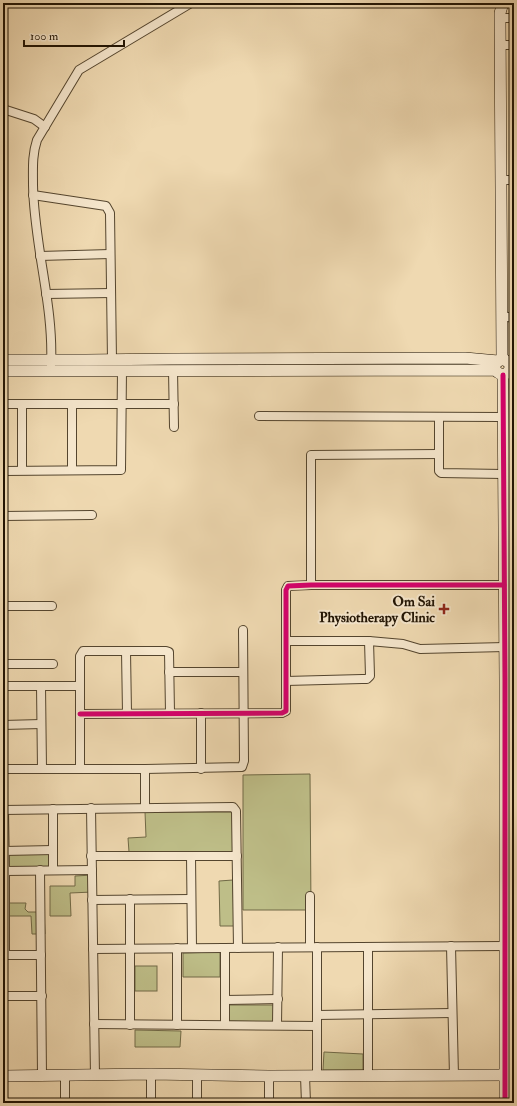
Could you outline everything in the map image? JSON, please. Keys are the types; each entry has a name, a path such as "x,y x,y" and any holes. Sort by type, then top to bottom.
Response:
{"street":[{"path":"51,366 50,322 36,228 34,149 37,140 79,70 191,3"},
{"path":"503,3 500,13 500,45 502,316 505,367 503,417 505,647 505,1103"},
{"path":"500,18 514,18"},
{"path":"500,45 514,45"},
{"path":"45,127 34,119 3,109 3,371 112,360 171,359 466,358 505,367"},
{"path":"501,180 514,180"},
{"path":"34,195 106,206 110,213 112,360"},
{"path":"40,256 110,254"},
{"path":"46,294 111,294"},
{"path":"502,316 514,318"},
{"path":"3,360 51,366 122,370 505,367"},
{"path":"3,471 121,470 122,370"},
{"path":"173,370 174,427"},
{"path":"3,404 174,404"},
{"path":"22,404 22,470"},
{"path":"72,404 72,470"},
{"path":"259,416 503,417"},
{"path":"439,417 439,471 441,473 503,474"},
{"path":"311,585 311,455 439,454"},
{"path":"3,516 92,515"},
{"path":"80,714 282,713 286,711 286,590 288,586 504,586"},
{"path":"3,606 52,606"},
{"path":"3,769 242,767 244,761 243,630"},
{"path":"286,641 369,641 403,644 420,650 505,647"},
{"path":"286,681 367,679 370,676 369,641"},
{"path":"80,769 80,656 83,651 166,651 169,654 170,713"},
{"path":"126,651 127,713"},
{"path":"3,664 53,664"},
{"path":"170,672 243,672"},
{"path":"3,686 80,686"},
{"path":"41,686 42,769"},
{"path":"201,713 201,768"},
{"path":"3,725 41,724"},
{"path":"145,769 145,808"},
{"path":"41,955 4,955 5,871 3,810 233,807 236,811 238,948"},
{"path":"91,808 95,1075"},
{"path":"53,809 53,870"},
{"path":"4,851 53,850"},
{"path":"91,856 237,856"},
{"path":"191,856 192,948"},
{"path":"40,870 42,1075"},
{"path":"5,871 92,870"},
{"path":"310,896 317,1015 317,1076"},
{"path":"130,899 130,1025"},
{"path":"92,900 191,899"},
{"path":"451,946 454,1076"},
{"path":"93,949 504,946"},
{"path":"368,947 368,1076"},
{"path":"177,948 177,1025"},
{"path":"225,948 225,1025"},
{"path":"277,1026 278,948"},
{"path":"3,996 42,996"},
{"path":"225,1000 278,1000"},
{"path":"317,1015 452,1013"},
{"path":"94,1024 317,1026"},
{"path":"3,1076 151,1074 269,1076 504,1076"},
{"path":"151,1074 151,1103"},
{"path":"197,1075 197,1103"},
{"path":"64,1076 65,1103"},
{"path":"269,1076 269,1103"},
{"path":"305,1076 306,1103"}],"green space":[{"path":"310,774 311,910 243,910 243,775"},
{"path":"145,812 233,812 234,853 129,852 128,838 146,837"},
{"path":"55,853 55,868 9,868 9,854"},
{"path":"93,875 93,892 70,893 71,916 50,916 50,886 75,886 75,876"},
{"path":"233,880 234,926 220,926 219,881"},
{"path":"7,903 26,903 25,909 28,912 44,912 45,934 32,934 31,916 7,916"},
{"path":"220,952 220,977 183,977 183,953"},
{"path":"135,966 157,966 157,991 135,991"},
{"path":"228,1005 274,1005 274,1022 228,1021"},
{"path":"135,1030 181,1031 180,1047 135,1047"},
{"path":"324,1052 363,1054 363,1070 323,1070"}],"cycle path":[{"path":"503,375 505,1103"},
{"path":"80,714 282,713 286,711 286,590 288,586 504,585"}],"place":[{"name":"Om Sai Physiotherapy Clinic","path":"444,609"}]}
